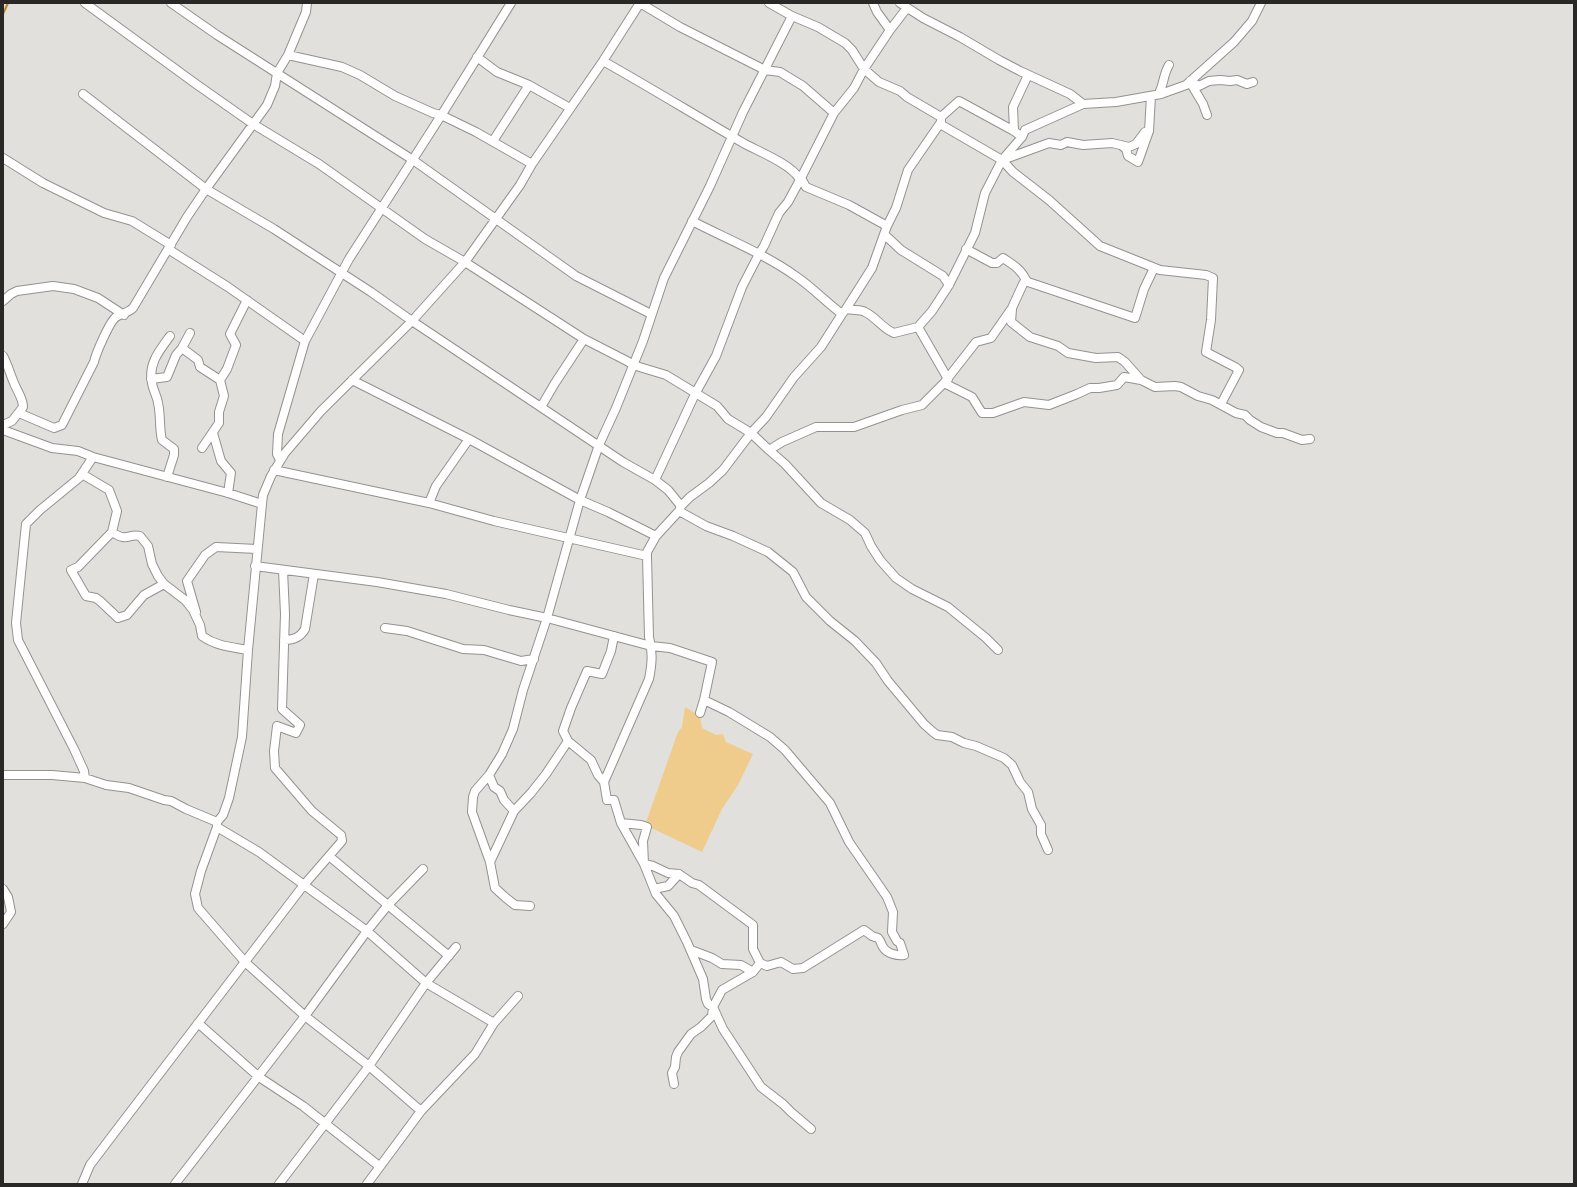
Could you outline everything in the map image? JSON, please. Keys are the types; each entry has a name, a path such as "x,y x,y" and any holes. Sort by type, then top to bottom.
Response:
{"street":[{"path":"85,3 253,124 319,164 425,239 465,262 584,340 633,365 666,375 717,406 728,419 751,433 785,464 821,503 850,520 865,533 880,560 896,578 912,589 948,607 986,638 998,650"},
{"path":"171,3 217,35 413,160 576,276 651,314"},
{"path":"19,412 54,428 62,425 92,366 97,352 112,322 117,317 124,315 133,308 187,217 269,99 275,86 277,73 288,55 306,12 307,3"},
{"path":"280,460 277,454 278,434 305,341 341,273 510,3"},
{"path":"421,1111 369,1066 305,1016 245,962 198,908 196,902 195,894 201,870 217,825 223,815 229,798 242,737 255,566 263,495 280,460 321,411 412,321 465,262 520,185 532,164 603,61 640,3 680,27 765,70 780,72 786,75 802,86 834,113"},
{"path":"769,3 792,16 818,27 845,43 852,50 864,69 879,82 900,91 1002,160 1013,172 1049,200 1100,246 1160,270 1206,275 1213,278 1211,320 1206,352 1239,370 1221,404"},
{"path":"873,3 877,12 890,30"},
{"path":"692,221 759,254 805,283 825,302 844,312 863,311 876,318 887,329 894,333 918,327 932,311 949,285 975,233 985,193 1002,160 1022,137 1025,130 1083,104 1116,102 1151,96 1186,85 1234,42 1252,21 1261,3"},
{"path":"655,480 695,394 716,356 742,287 764,246 779,213 788,202 834,113 854,88 903,6 999,60 1070,94 1083,104"},
{"path":"530,906 516,905 495,888 490,862 472,808 475,791 489,776 513,730 523,690 547,618 580,500 599,446 643,341 664,278 710,186 732,136 792,16"},
{"path":"288,55 342,67 360,75 396,96 433,113 441,115 493,141 532,164"},
{"path":"477,57 497,72 530,85 570,108"},
{"path":"603,61 796,172 806,187 844,202 888,226"},
{"path":"1161,94 1159,93 1163,87 1164,73 1169,65"},
{"path":"1014,131 1013,107 1028,75"},
{"path":"1190,81 1199,86 1209,81 1220,80 1237,80 1247,84 1253,82"},
{"path":"1190,81 1203,104 1207,115"},
{"path":"493,141 530,85"},
{"path":"84,94 206,189 274,229 371,292 622,462 655,480 668,490 680,508 706,526 733,536 768,552 793,572 806,597 830,621 855,641 876,663 888,682 924,724 933,732 976,746 1004,758 1012,765 1020,782 1028,792 1032,809 1041,825 1041,834 1048,850"},
{"path":"1121,145 1126,149 1128,156 1138,162 1143,152 1149,131 1151,96"},
{"path":"604,782 649,678 652,664 649,637 647,552 656,536 690,496 709,483 723,470 751,433 766,417 794,377 821,347 872,268 896,208 908,170 941,120 959,101 1014,131 1022,137"},
{"path":"1002,160 1049,143 1061,145 1067,142 1083,145 1112,143 1129,147 1136,144 1146,132 1149,131"},
{"path":"3,158 43,183 104,213 132,221 305,341"},
{"path":"885,235 901,250 943,276 949,285"},
{"path":"966,249 992,263 997,263 1003,258 1012,263 1023,274 1028,282 1135,318 1144,289 1154,268"},
{"path":"769,450 782,442 816,426 854,427 902,410 922,405 946,381 976,342 991,338 1012,308 1022,284 1026,280"},
{"path":"3,301 17,291 53,286 74,289 98,298 124,315"},
{"path":"220,380 227,369 236,345 230,334 247,300"},
{"path":"1012,308 1011,322 1030,337 1058,346 1068,353 1096,358 1118,357 1125,362 1141,380"},
{"path":"918,327 946,381 972,397 982,413 993,413 1024,402 1049,405 1090,388 1117,385 1124,377 1141,380 1155,387 1181,387 1198,396 1221,404 1236,413 1246,415 1250,420 1261,427 1277,433 1284,433 1302,440 1310,439"},
{"path":"151,379 167,377 176,355 182,348 190,333"},
{"path":"167,477 174,454 174,449 162,440 159,405 151,379 154,358 170,336"},
{"path":"542,407 555,383 584,340"},
{"path":"182,348 198,360 200,367 220,380 224,396 219,412 219,423 202,448"},
{"path":"3,356 22,400 23,407 12,421 3,426"},
{"path":"352,380 468,439 580,500 656,536"},
{"path":"3,430 52,448 78,451 94,457 228,493 262,504"},
{"path":"213,433 221,461 231,473 228,493"},
{"path":"429,503 436,486 468,439"},
{"path":"85,778 84,771 74,750 18,640 16,629 26,524 40,510 79,478 94,457"},
{"path":"274,470 429,503 569,539 647,556"},
{"path":"82,474 109,490 117,511 112,532 78,567 71,570 86,596 96,598 118,618 127,615 144,595 164,584"},
{"path":"112,532 122,538 129,538 135,535 140,536 148,546 152,564 158,576 164,584 185,600 196,615"},
{"path":"248,650 222,646 211,642 202,636 187,581 205,555 216,547 257,549"},
{"path":"255,566 415,588 547,618 651,646 670,648 712,662 700,713"},
{"path":"82,1184 90,1165 303,886 342,841 341,835 312,811 275,768 274,751 277,726 296,733 300,725 282,709 285,614 282,570"},
{"path":"284,640 293,640 301,636 305,629 314,574"},
{"path":"385,628 407,631 463,649 484,650 521,661 534,659"},
{"path":"614,636 611,651 602,674 587,672 571,708 563,731 568,741 591,760 598,775 604,782 607,800 614,800 621,823 644,864 656,894 674,916 691,950 703,979 708,1004 713,1007 723,1029 756,1081 811,1129"},
{"path":"644,864 668,873 679,874 692,883 699,885 753,925 752,950 760,963 766,966 781,962 793,969 803,968 864,930 878,938 888,952 904,955 900,944 892,932 892,912 887,897 849,842 830,803 785,750 770,737 729,712 704,700"},
{"path":"490,862 514,811 532,793 568,741"},
{"path":"3,776 52,775 85,778 106,785 129,788 171,801 217,825 260,852 303,886 367,931 426,984 494,1023"},
{"path":"489,776 493,784 500,791 504,800 514,811"},
{"path":"621,823 641,824 647,827 643,841 644,864"},
{"path":"329,856 449,956"},
{"path":"175,1184 259,1077 367,931 388,905 423,869"},
{"path":"654,889 668,886 679,874"},
{"path":"3,889 8,896 12,912 3,924"},
{"path":"279,1184 369,1066 426,984 456,947"},
{"path":"691,950 712,958 722,964 741,965 752,972"},
{"path":"674,1084 672,1073 675,1067 677,1055 690,1034 701,1027 712,1016 713,1007 722,990 752,972 760,963"},
{"path":"367,1184 421,1111 475,1054 494,1023 518,996"},
{"path":"198,1023 259,1077 303,1106 379,1166"}],"shaded area":[{"path":"685,707 700,716 702,728 716,735 723,734 726,742 753,754 738,785 722,809 702,852 645,825 678,732 682,727"}],"waterway":[{"path":"3,14 8,3"}]}
